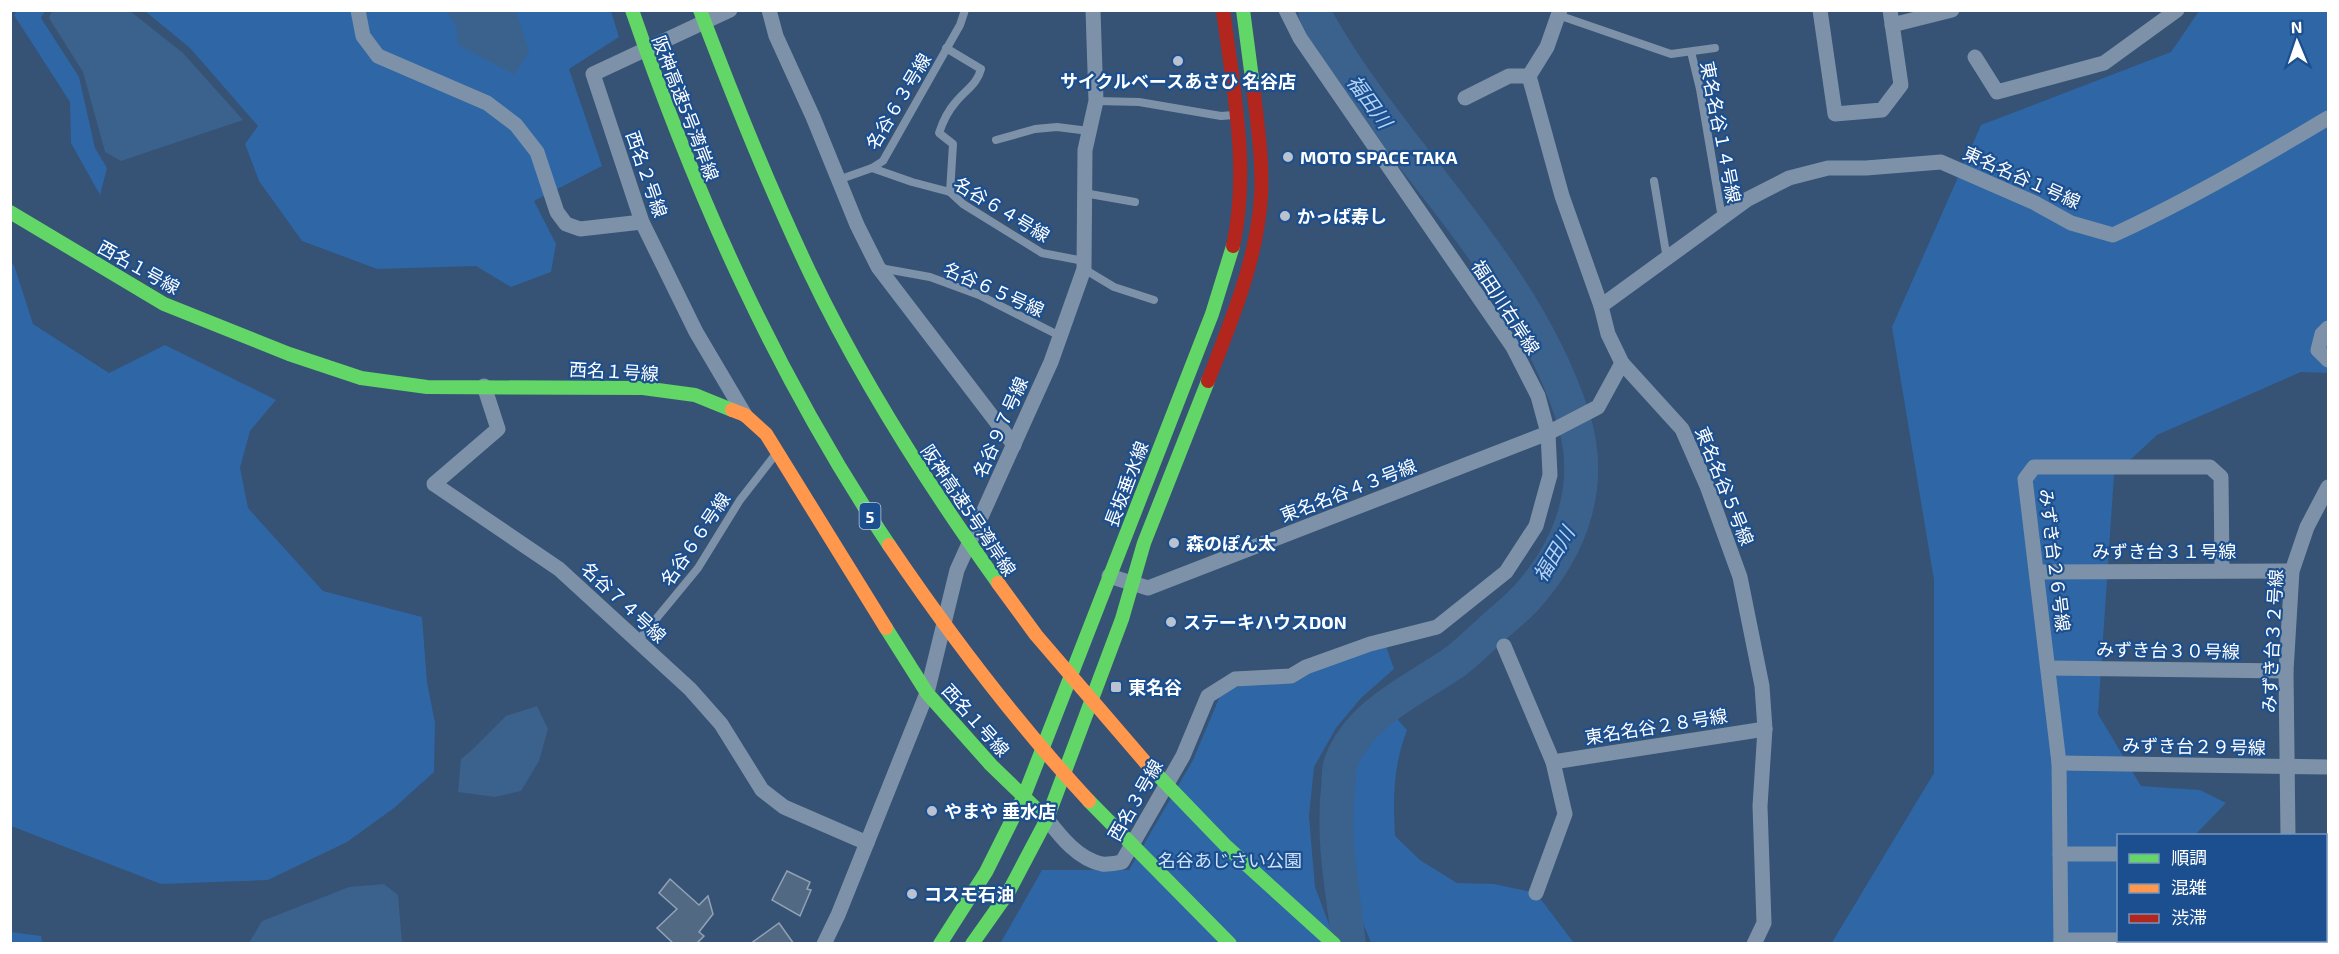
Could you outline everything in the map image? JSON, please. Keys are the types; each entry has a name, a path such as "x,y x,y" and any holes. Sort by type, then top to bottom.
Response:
{"main road":[{"name":"阪神高速5号湾岸線","path":"632,10 671,121 703,201 740,282 801,401 870,516 923,595 979,672 1042,750 1114,829 1230,944"},
{"name":"阪神高速5号湾岸線","path":"700,10 762,169 798,250 838,330 881,407 981,562 1029,628 1089,703 1152,773 1220,842 1334,944"},
{"name":"長坂垂水線","path":"940,944 983,879 1024,796 1212,314 1230,262 1238,222 1242,174 1223,10"},
{"name":"長坂垂水線","path":"972,944 1008,893 1047,819 1122,619 1144,543 1250,265 1261,197 1261,174 1260,144 1243,10"},
{"name":"西名１号線","path":"10,212 18,219 164,304 289,354 361,378 427,387 643,388 695,395 745,415 766,434 927,693 991,765 1047,819"}],"street":[{"path":"358,10 363,36 378,56 487,103 516,125 537,152 557,212 566,224 580,229 642,222"},
{"name":"西名２号線","path":"730,10 593,74 642,222 696,332 745,415"},
{"path":"769,10 776,36 878,267 1014,445"},
{"name":"名谷９７号線","path":"824,944 927,693 957,570 1014,445 1060,336 1084,265 1085,150 1096,101 1093,10"},
{"name":"福田川右岸線","path":"1190,740 1208,696 1235,679 1291,676 1306,667 1370,644 1437,627 1506,572 1536,526 1550,475 1548,433 1538,396 1512,347 1300,38 1286,10"},
{"path":"1820,10 1835,114 1882,110 1901,86 1891,18 1952,10"},
{"path":"1975,57 1997,92 2104,63 2177,10"},
{"path":"1465,98 1509,76 1529,76 1547,47 1559,13"},
{"name":"東名名谷５号線","path":"1529,76 1562,196 1601,306 1608,334 1622,363 1682,429 1707,486 1740,577 1762,686 1765,729 1760,806 1764,923 1754,944"},
{"name":"東名名谷１号線","path":"1601,306 1748,199 1789,178 1828,168 1866,168 1941,162 2035,203 2071,223 2113,235 2155,216 2259,160 2328,118"},
{"path":"2328,328 2322,334 2318,350 2328,360"},
{"name":"東名名谷４３号線","path":"1109,576 1148,588 1548,433 1598,407 1622,363"},
{"name":"名谷７４号線","path":"484,386 498,429 434,484 560,569 637,642 690,688 721,724 762,790 784,807 867,843"},
{"name":"みずき台２６号線","path":"2061,942 2060,762 2025,479 2034,467 2210,467 2221,477 2222,570"},
{"name":"みずき台３２号線","path":"2288,767 2286,671 2292,571 2307,527 2328,487"},
{"name":"みずき台３１号線","path":"2037,572 2292,571"},
{"path":"1504,646 1553,762 1565,814 1536,893"},
{"name":"みずき台３０号線","path":"2048,668 2286,671"},
{"name":"東名名谷２８号線","path":"1553,762 1765,729"},
{"name":"西名３号線","path":"1047,819 1066,843 1082,854 1103,864 1122,862 1190,740"},
{"name":"みずき台２９号線","path":"2060,762 2328,767"},
{"path":"2288,767 2288,834"},
{"path":"2060,854 2117,854"},
{"path":"2061,942 2117,940"}],"lane":[{"name":"名谷６３号線","path":"838,180 872,168 883,161 960,25 965,10"},
{"path":"1559,13 1671,54 1715,48"},
{"name":"名谷６３号線","path":"946,48 981,69 978,81 956,101 945,116 939,133 953,144 950,192"},
{"name":"東名名谷１４号線","path":"1691,52 1700,89 1722,218"},
{"path":"1096,101 1139,102 1221,116 1236,114"},
{"path":"996,140 1035,129 1057,127 1089,131"},
{"name":"名谷６４号線","path":"872,168 950,192 963,204 1042,253 1084,265"},
{"path":"1654,181 1667,258"},
{"path":"1084,193 1135,202"},
{"path":"1084,265 1114,287 1154,300"},
{"name":"名谷６５号線","path":"878,267 930,277 979,295 1060,336"},
{"name":"名谷６６号線","path":"637,642 698,568 740,500 777,452"}],"green space":[{"path":"17,11 45,11 41,18 79,77 95,148 107,168 100,195 71,143 70,102 14,15"},
{"path":"145,11 611,11 619,37 569,69 602,166 534,201 556,244 551,272 511,287 476,266 377,269 302,241 259,181 245,144 258,126 190,48"},
{"path":"2199,11 2328,11 2328,373 2301,372 2157,435 2114,475 2098,714 2141,786 2200,790 2226,803 2196,834 2117,834 2117,942 2130,943 1831,944 1934,773 1934,580 1892,327 1981,125 2171,52"},
{"path":"10,263 14,265 33,324 109,373 165,345 276,400 250,431 240,468 248,508 323,591 422,617 427,682 435,723 434,772 394,808 347,842 268,880 161,884 11,826"},
{"name":"名谷あじさい公園","path":"1386,646 1394,669 1361,698 1336,728 1314,767 1309,816 1315,887 1336,943 1000,944 1042,870 1129,870 1193,760 1220,696 1235,687 1292,680"},
{"name":"名谷あじさい公園","path":"1391,712 1407,730 1395,782 1395,836 1420,860 1457,883 1494,884 1536,893 1574,943 1371,943 1359,913 1348,850 1344,803 1350,770"},
{"path":"11,932 41,936 42,943 11,943"}],"shaded area":[{"path":"52,11 130,11 183,53 243,120 121,161 105,152 83,72 49,18"},
{"path":"447,11 516,11 529,52 514,74 458,45 456,25"},
{"path":"537,706 548,729 539,761 521,791 495,797 458,792 461,759 506,716"},
{"path":"384,884 398,895 402,943 249,943 262,921 349,887"}],"building":[{"path":"787,871 810,882 807,889 811,890 800,916 772,900"},
{"path":"670,879 699,905 708,896 713,914 699,932 704,936 696,944 674,944 657,928 677,909 659,893"},
{"path":"779,923 794,944 750,944"}],"waterway":[{"name":"福田川","path":"1315,10 1317,19 1348,69 1490,258 1522,307 1550,359 1572,414 1579,439 1581,464 1580,488 1567,535 1556,557 1526,598 1461,657 1375,716 1361,729 1341,762 1336,828 1349,944"}],"traffic: fast":[{"path":"632,10 684,151 743,286 811,417 889,545"},
{"path":"700,10 766,176 830,314 897,432 946,509 998,583"},
{"path":"1243,10 1253,86"},
{"path":"10,212 164,304 289,354 361,378 427,387 643,388 695,395 732,410"},
{"path":"940,944 986,872 1024,796 1212,314 1233,246"},
{"path":"972,944 1008,893 1047,819 1122,619 1144,543 1208,381"},
{"path":"886,628 927,693 991,765 1047,819"},
{"path":"1146,763 1227,847 1334,944"},
{"path":"1089,801 1230,944"}],"traffic: slow":[{"path":"732,410 745,415 766,434 886,628"},
{"path":"889,545 984,677 1089,801"},
{"path":"998,583 1036,635 1146,763"}],"traffic: jam":[{"path":"1223,10 1235,98 1240,158 1238,217 1233,246"},
{"path":"1208,381 1242,290 1259,220 1261,168 1253,86"}],"place":[{"name":"サイクルベースあさひ 名谷店","path":"1178,61"},
{"name":"MOTO SPACE TAKA","path":"1288,157"},
{"name":"かっぱ寿し","path":"1285,216"},
{"name":"森のぽん太","path":"1174,543"},
{"name":"ステーキハウスDON","path":"1171,622"},
{"name":"東名谷","path":"1116,687"},
{"name":"やまや 垂水店","path":"932,811"},
{"name":"コスモ石油","path":"912,894"}]}
